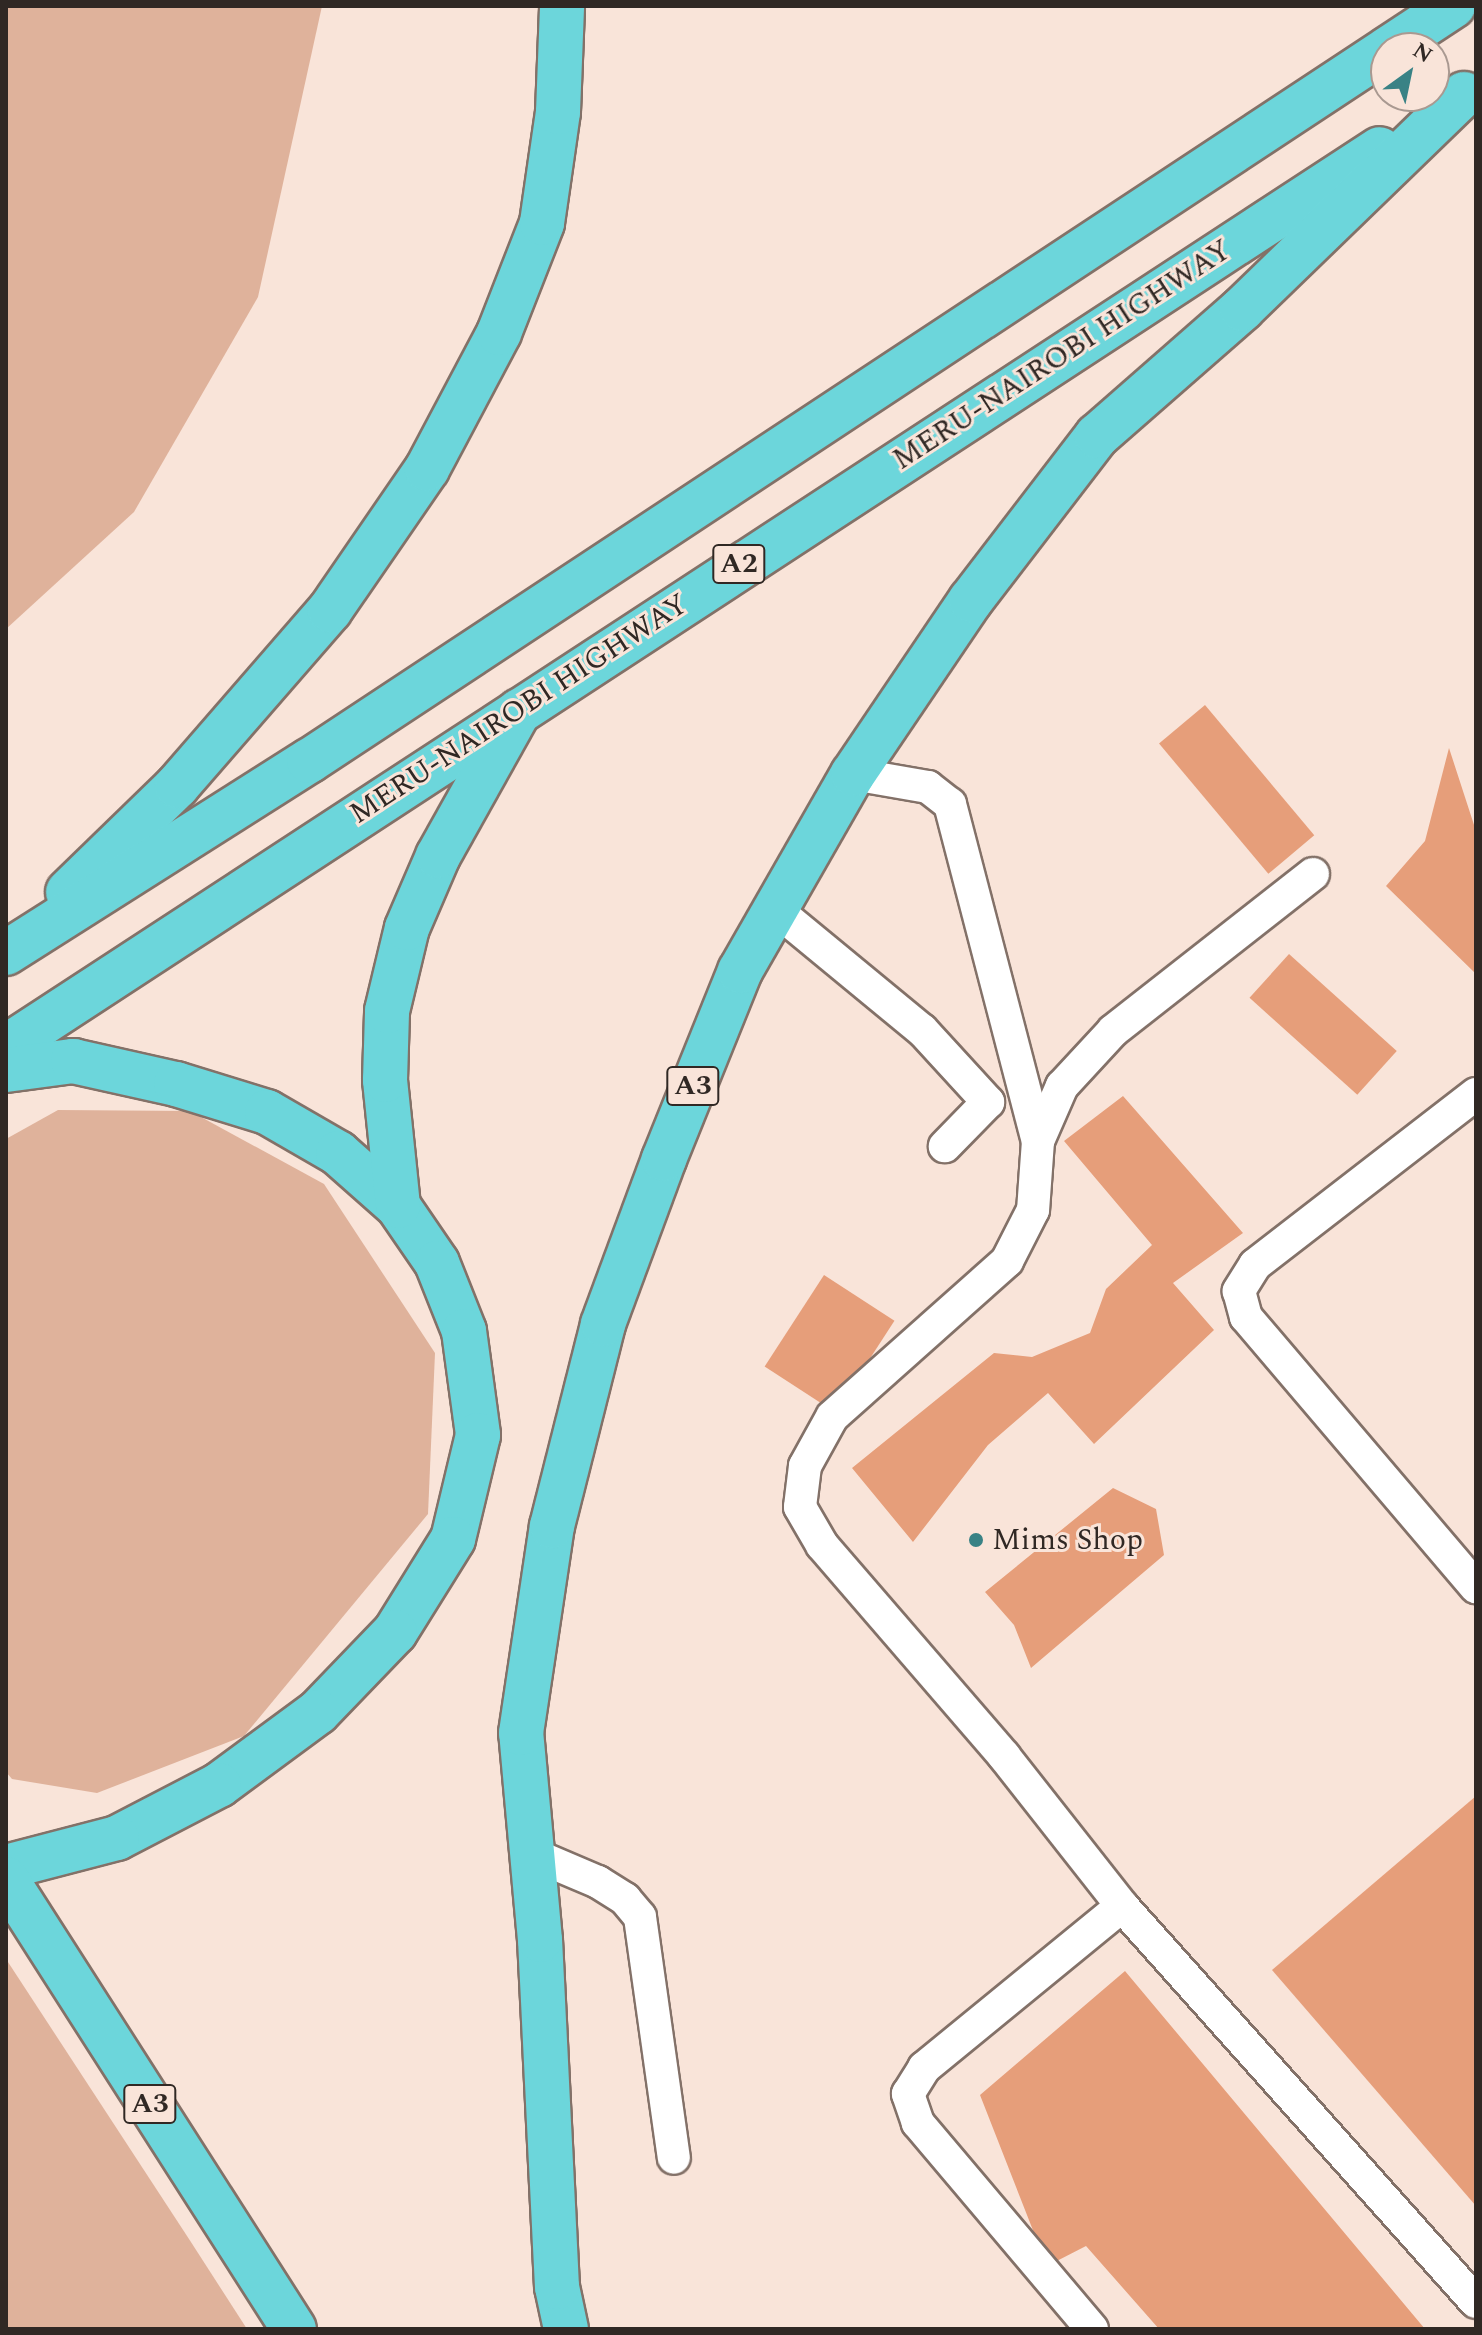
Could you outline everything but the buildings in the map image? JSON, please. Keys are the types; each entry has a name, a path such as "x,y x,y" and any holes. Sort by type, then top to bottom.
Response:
{"highway":[{"path":"6,953 187,775 330,610 427,469 499,333 542,223 558,112 562,6"},
{"name":"A2","path":"1414,32 1453,6"},
{"name":"A2","path":"6,953 470,657 1370,61"},
{"name":"MERU-NAIROBI HIGHWAY","path":"6,1047 523,704 1470,90"},
{"name":"A3","path":"566,2329 557,2287 532,1854 521,1733 552,1526 603,1324 740,971 853,774 971,600 1097,436 1242,309 1470,90"},
{"path":"398,1206 385,1066 387,1011 407,928 438,856 523,704"},
{"path":"6,1070 73,1061 176,1084 267,1112 338,1153 398,1206 437,1263 464,1331 478,1435 453,1539 395,1632 318,1712 219,1785 117,1838 6,1867"},
{"name":"A3","path":"6,1879 294,2329"}],"street":[{"path":"853,774 928,787 950,804 1038,1141 1033,1210 1007,1261 832,1417 805,1466 800,1507 822,1545 1004,1756 1122,1906 1476,2302"},
{"path":"1038,1141 1062,1086 1113,1031 1313,874"},
{"path":"775,909 922,1030 988,1102 945,1146"},
{"path":"1476,1094 1255,1265 1239,1291 1246,1317 1476,1587"},
{"path":"532,1854 598,1882 625,1899 640,1917 674,2158"},
{"path":"1092,2329 918,2123 908,2094 924,2068 1122,1906"}],"shaded area":[{"path":"6,6 322,6 258,297 134,512 6,629"},
{"path":"58,1110 190,1111 324,1184 435,1353 428,1514 244,1736 97,1793 12,1779 6,1772 6,1139"},
{"path":"6,1959 189,2239 247,2329 6,2329"}],"place":[{"name":"Mims Shop","path":"976,1540"}]}
